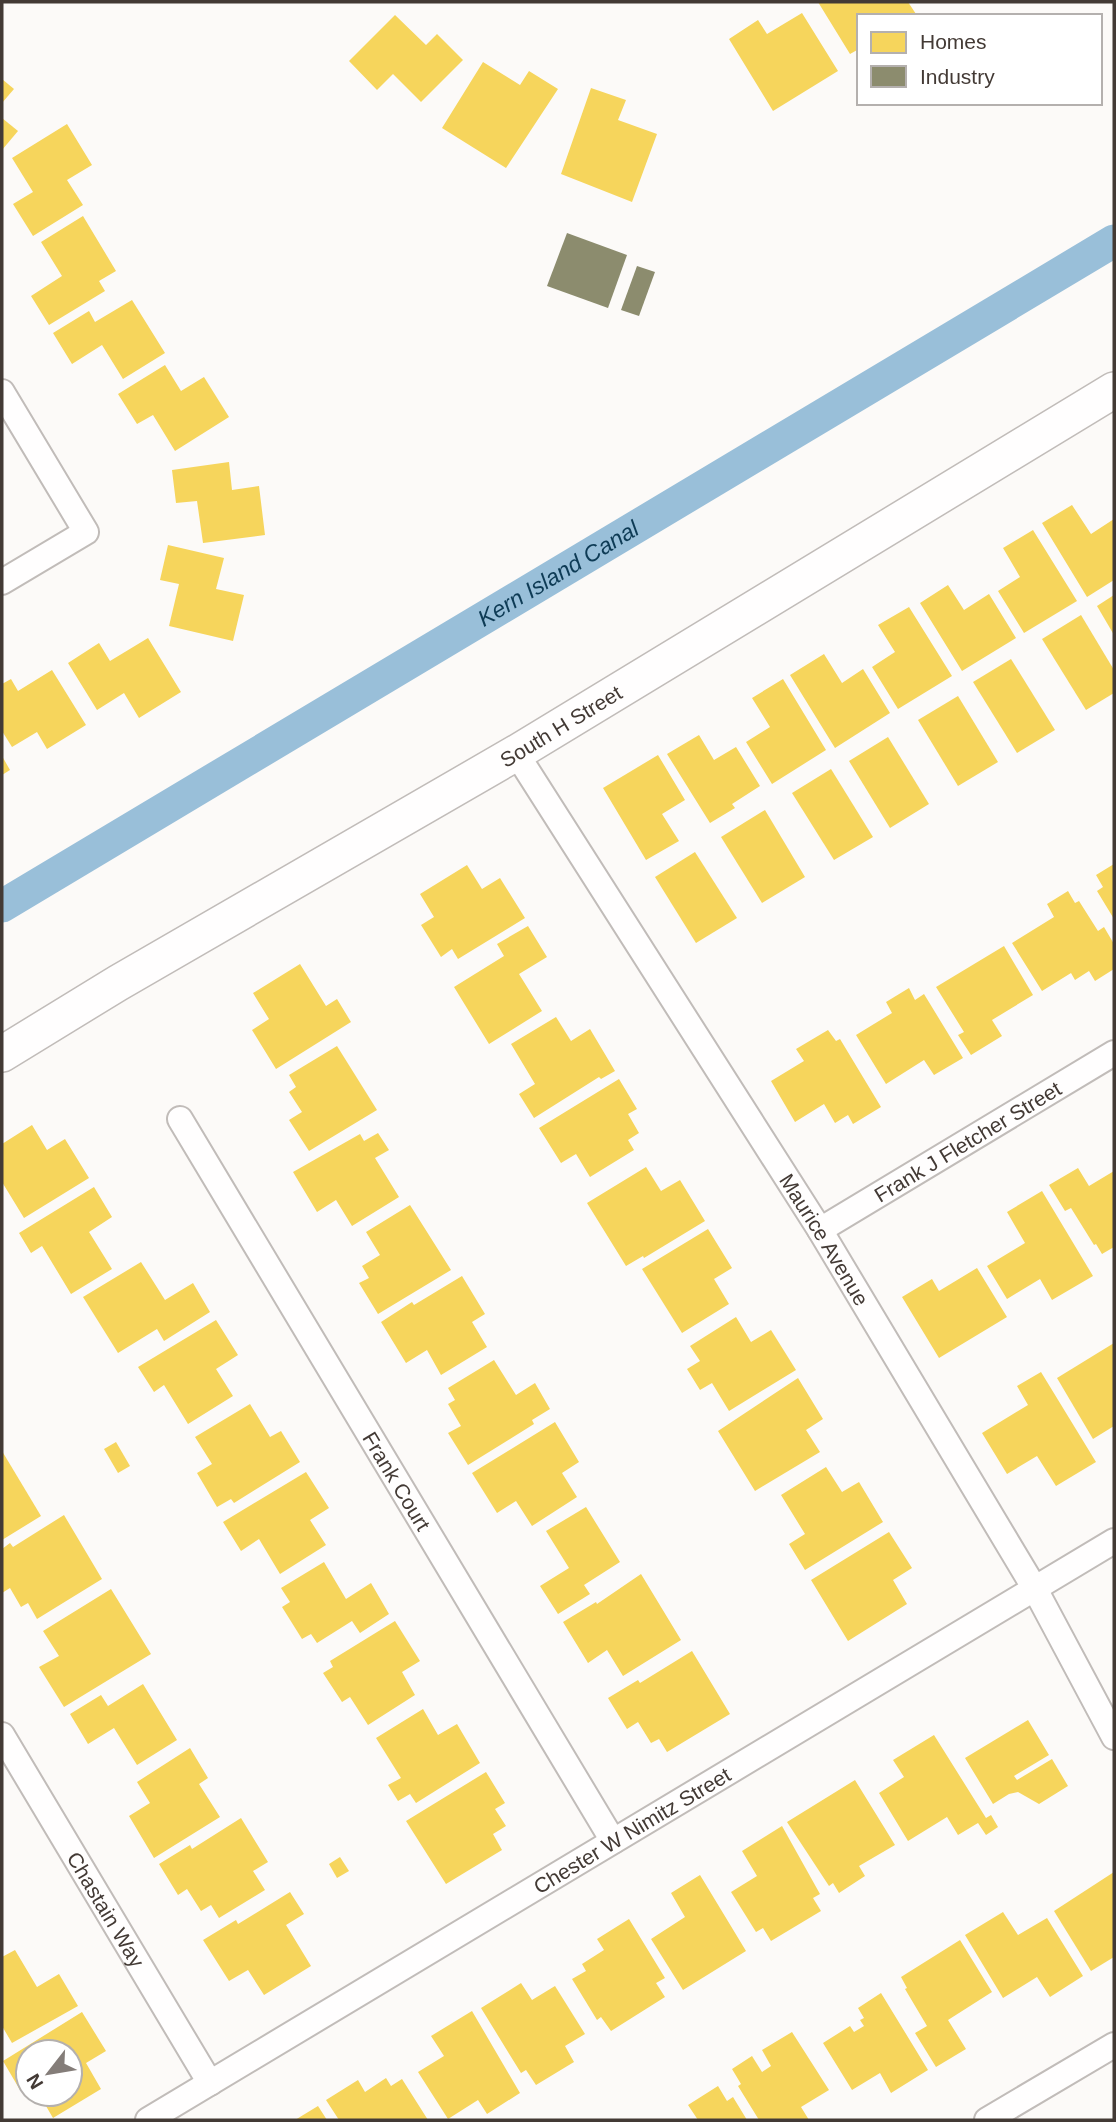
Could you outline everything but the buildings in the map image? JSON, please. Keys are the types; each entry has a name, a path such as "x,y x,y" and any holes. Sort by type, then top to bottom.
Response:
{"street":[{"name":"South H Street","path":"2,1054 118,983 516,753 1114,390"},
{"path":"2,392 86,531 2,582"},
{"name":"Maurice Avenue","path":"516,753 820,1230 1035,1589 1114,1737"},
{"name":"Frank J Fletcher Street","path":"820,1230 1114,1053"},
{"name":"Frank Court","path":"180,1119 613,1841"},
{"name":"Chester W Nimitz Street","path":"148,2120 1114,1541"},
{"name":"Chastain Way","path":"2,1735 210,2083"},
{"path":"987,2120 1114,2045"}],"waterway":[{"name":"Kern Island Canal","path":"2,906 1114,241"}]}
